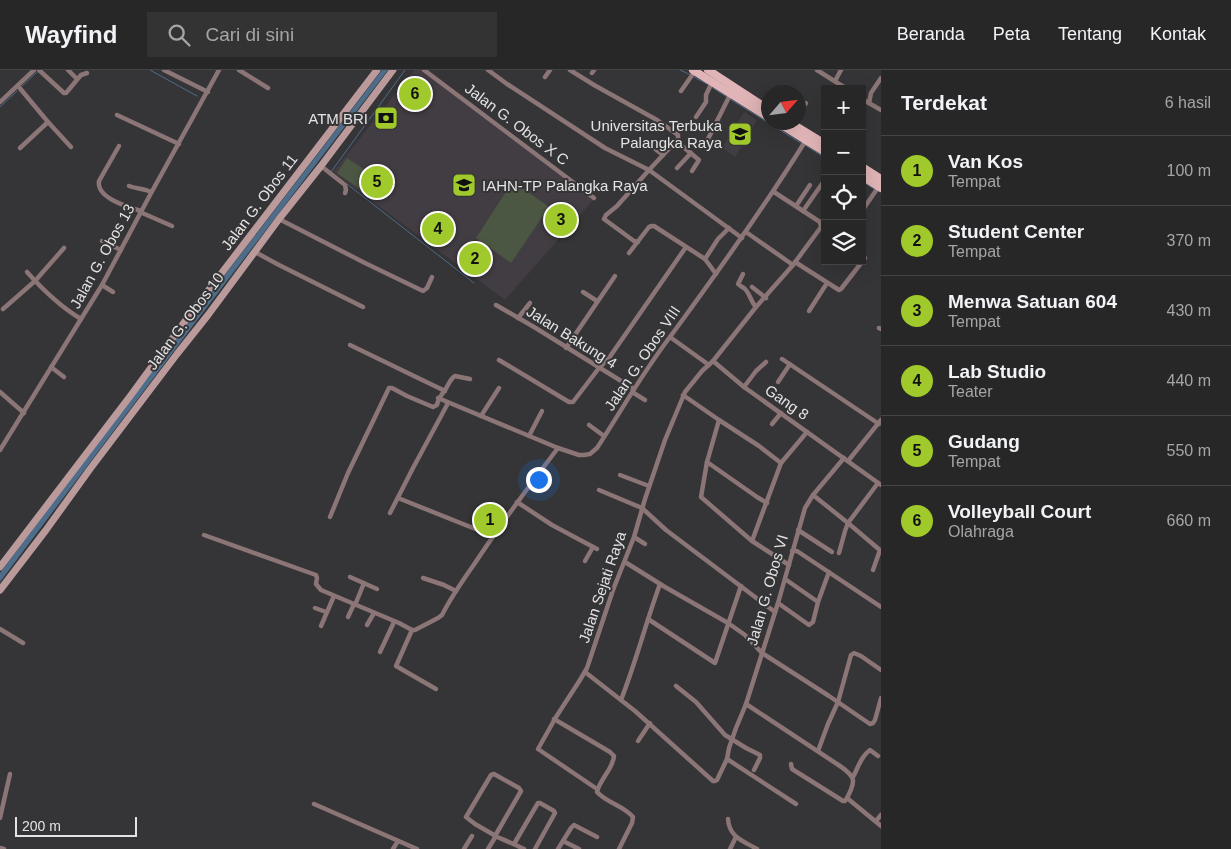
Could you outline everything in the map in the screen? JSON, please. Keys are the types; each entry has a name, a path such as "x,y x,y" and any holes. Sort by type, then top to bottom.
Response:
{"main road":[{"path":"694,71 713,74 759,107"},
{"path":"713,74 730,93 759,107"},
{"path":"790,130 821,149"},
{"path":"803,130 821,141"},
{"path":"866,171 880,184"},
{"path":"866,178 880,184"}],"street":[{"path":"40,70 64,94 77,79 87,73"},
{"path":"68,70 77,79"},
{"path":"164,70 208,92"},
{"name":"Jalan G. Obos 13","path":"0,450 102,285 219,70"},
{"path":"239,70 246,72 268,88"},
{"name":"Jalan G. Obos 11","path":"0,567 376,70"},
{"name":"Jalan G. Obos 10","path":"0,590 393,70"},
{"name":"Jalan G. Obos X C","path":"424,70 594,198"},
{"path":"488,70 605,148 649,170 742,238"},
{"path":"545,77 550,70"},
{"path":"570,70 678,135 679,138 604,219 638,242"},
{"path":"817,70 841,85"},
{"path":"835,81 841,70"},
{"path":"0,102 32,71"},
{"path":"681,91 694,71"},
{"path":"696,118 706,102 706,95 713,74"},
{"path":"869,103 871,93 881,78"},
{"path":"18,86 71,146"},
{"path":"706,143 730,93"},
{"path":"866,101 881,110"},
{"path":"117,115 179,144"},
{"path":"20,148 48,122"},
{"name":"Jalan G. Obos VIII","path":"438,398 579,455 595,450 670,337 774,192 806,140"},
{"path":"645,141 662,155"},
{"path":"676,141 699,160 692,171"},
{"path":"119,146 99,180 99,186 115,202 172,226"},
{"path":"677,168 691,153"},
{"path":"321,166 345,185 345,193"},
{"path":"866,205 880,184"},
{"path":"796,206 810,185"},
{"path":"774,192 803,211 821,185"},
{"path":"129,186 151,192"},
{"name":"Jalan Sejati Raya","path":"597,789 538,749 554,719 585,672 599,636 613,590 634,537 665,440 683,395 691,383 711,363 794,264 821,225 820,222 803,211"},
{"path":"279,219 423,290 427,288 432,277"},
{"path":"629,253 649,227 654,226 704,259 716,274"},
{"path":"704,259 718,239 729,228"},
{"path":"746,232 794,264 838,289 841,289 860,265"},
{"path":"102,241 121,250"},
{"path":"499,360 570,403 574,401 609,358 686,247"},
{"path":"3,309 35,281 64,248"},
{"path":"255,252 363,307"},
{"path":"27,272 70,312 81,319"},
{"path":"743,274 738,284 745,288 756,307"},
{"path":"566,348 615,276"},
{"path":"809,311 827,283"},
{"path":"102,285 113,292"},
{"path":"752,287 766,298"},
{"path":"583,292 598,300"},
{"path":"518,318 530,303"},
{"name":"Jalan Bakung 4","path":"496,306 599,368 645,400"},
{"name":"Gang 8","path":"670,337 711,363 880,484"},
{"path":"350,345 445,391"},
{"path":"782,359 880,422"},
{"path":"744,388 756,371 766,362"},
{"path":"778,382 790,364"},
{"path":"52,367 64,377"},
{"path":"330,517 348,473 388,389 392,388 432,407 437,405 438,398 455,376 470,379"},
{"path":"481,416 499,388"},
{"path":"0,392 24,412"},
{"path":"683,395 782,463"},
{"path":"0,402 5,397"},
{"path":"390,513 447,406 447,402"},
{"path":"529,436 542,411"},
{"path":"772,424 781,413"},
{"path":"719,420 707,462 702,497 752,541 789,565"},
{"name":"Jalan G. Obos VI","path":"650,723 714,781 718,778 728,758 732,739 746,704 778,603 805,508 812,495 880,422"},
{"path":"589,425 604,436"},
{"path":"752,541 782,463 807,432"},
{"path":"204,535 316,575 316,584 319,588 334,596 412,630 418,629 442,615 493,536 558,448"},
{"path":"707,462 767,503"},
{"path":"620,475 649,486"},
{"path":"839,553 844,531 848,523 880,484"},
{"path":"600,490 642,508 666,530 705,557 775,612"},
{"path":"812,495 881,550 873,570"},
{"path":"398,498 493,536"},
{"path":"517,502 552,525 595,548 585,561"},
{"path":"798,530 832,552"},
{"path":"634,537 645,544"},
{"path":"792,551 796,551 881,607"},
{"path":"625,562 728,623 746,635 762,653 868,723 873,723 877,717 881,698"},
{"path":"778,603 809,625 813,622 829,572"},
{"path":"350,577 377,590"},
{"path":"423,578 456,591"},
{"path":"785,579 818,602"},
{"path":"348,617 364,583"},
{"path":"621,700 660,584"},
{"path":"648,620 715,663 741,586"},
{"path":"321,626 334,596"},
{"path":"315,608 326,612"},
{"path":"367,625 374,613"},
{"path":"380,652 394,622"},
{"path":"0,629 23,643"},
{"path":"412,630 396,666 436,688"},
{"path":"818,751 838,702 852,654 861,656 881,670"},
{"path":"585,672 650,723 638,741"},
{"path":"676,686 696,702 725,735 761,756 754,770"},
{"path":"746,704 844,768 853,777"},
{"path":"554,719 614,756 614,761 597,792 632,816 632,821 620,849"},
{"path":"791,764 792,769 845,801 863,755 870,750 878,756"},
{"path":"728,758 796,804"},
{"path":"0,818 10,774"},
{"path":"488,849 495,836 521,791 494,774 491,775 466,817 495,836 524,849"},
{"path":"847,798 881,826"},
{"path":"514,844 538,803 540,803 555,813 535,849"},
{"path":"314,804 417,849"},
{"path":"876,821 881,815"},
{"path":"728,819 730,830 736,837 757,849"},
{"path":"558,849 574,825 597,837"},
{"path":"464,849 472,836"},
{"path":"625,837 630,840"},
{"path":"730,849 736,837"},
{"path":"393,849 398,841"},
{"path":"562,841 579,849"},
{"path":"0,848 4,849"}],"shaded area":[{"name":"IAHN-TP Palangka Raya","path":"414,70 424,70 595,198 505,300 333,172"},
{"name":"Universitas Terbuka Palangka Raya","path":"744,112 757,120 735,157 722,148"}],"green space":[{"path":"408,81 429,97 421,107 400,92"},
{"path":"347,158 371,174 361,190 337,173"},
{"path":"513,181 549,207 511,263 476,238"}],"water":[{"path":"382,70 388,70 0,582 0,573"}],"waterway":[{"path":"150,70 197,96"},
{"path":"332,173 405,70"},
{"path":"680,70 691,75"},
{"path":"22,86 37,72"},
{"path":"694,77 707,84"},
{"path":"713,88 727,97"},
{"path":"0,107 17,91"},
{"path":"730,99 801,143"},
{"path":"805,145 821,155"},
{"path":"347,184 474,283"},
{"path":"866,184 874,189"}],"place":[{"name":"Volleyball Court","path":"415,94"},
{"name":"ATM BRI","path":"386,118"},
{"name":"Universitas Terbuka Palangka Raya","path":"740,134"},
{"name":"Gudang","path":"377,182"},
{"name":"IAHN-TP Palangka Raya","path":"464,185"},
{"name":"Menwa Satuan 604","path":"561,220"},
{"name":"Lab Studio","path":"438,229"},
{"name":"Student Center","path":"475,259"},
{"name":"Van Kos","path":"490,520"}]}
